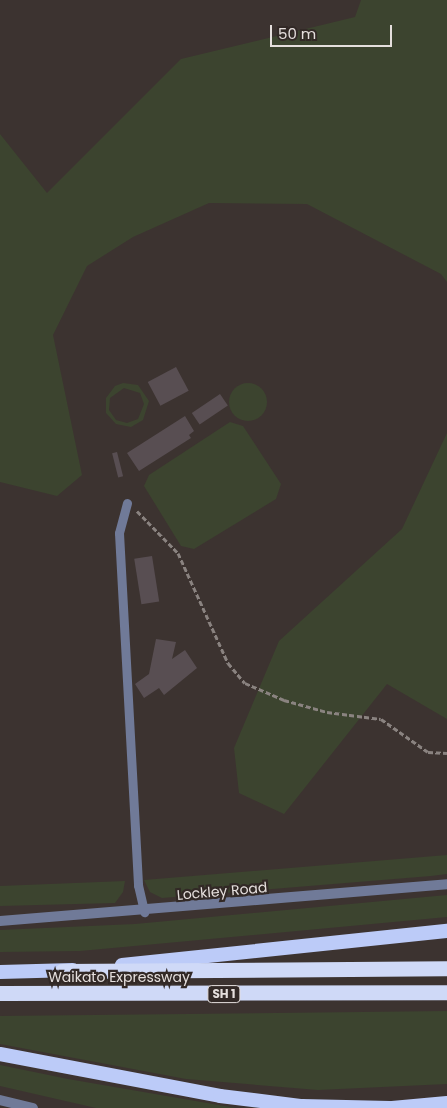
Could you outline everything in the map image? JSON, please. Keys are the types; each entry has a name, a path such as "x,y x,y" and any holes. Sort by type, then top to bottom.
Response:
{"highway":[{"path":"62,971 447,931"},
{"name":"Waikato Expressway","path":"62,971 447,968"},
{"name":"SH 1","path":"0,972 62,971"},
{"name":"Waikato Expressway","path":"0,993 447,992"},
{"path":"0,1054 220,1096 302,1106 391,1108 447,1103"}],"street":[{"name":"Lockley Road","path":"0,921 144,912 447,884"},
{"path":"0,1100 33,1108"}],"lane":[{"path":"127,503 118,533 138,885 144,912"}],"path":[{"path":"127,503 178,553 228,664 245,683 284,700 327,712 381,718 428,752 447,753"}],"green space":[{"path":"361,0 447,0 447,282 441,274 307,204 209,203 133,237 87,266 53,335 82,475 57,496 0,482 0,134 47,193 181,59 355,17"},
{"path":"123,383 138,385 149,401 143,420 131,427 116,424 106,413 106,398 115,386","holes":["124,388 140,393 144,404 138,419 127,423 116,420 109,410 110,398"]},
{"path":"248,383 261,389 267,402 261,415 248,421 235,415 229,402 235,389"},
{"path":"230,422 243,426 281,484 276,499 194,549 181,546 144,486 149,475"},
{"path":"447,433 447,719 387,684 284,814 239,793 234,748 279,641 402,529"},
{"path":"447,855 447,874 431,876 162,898 150,892 144,880"},
{"path":"125,881 123,892 115,903 0,906 0,886"},
{"path":"447,895 447,917 80,951 0,952 0,930 135,924"},
{"path":"447,1011 447,1084 318,1090 186,1079 0,1044 0,1016"},
{"path":"0,1065 68,1079 236,1108 96,1108 0,1086"}],"building":[{"path":"176,367 189,391 160,406 148,382"},
{"path":"220,394 228,406 200,425 192,413"},
{"path":"185,416 194,431 189,435 191,438 139,471 127,453"},
{"path":"117,452 123,476 118,477 112,453"},
{"path":"152,556 159,601 141,604 134,559"},
{"path":"156,639 176,642 172,659 185,650 197,668 164,695 159,688 144,698 135,684 149,674"}]}
